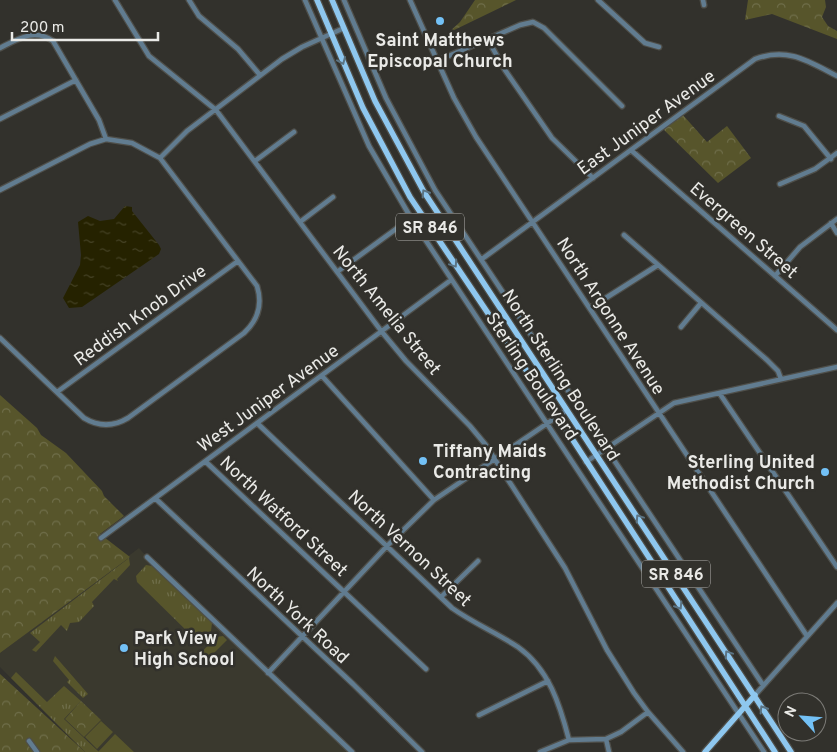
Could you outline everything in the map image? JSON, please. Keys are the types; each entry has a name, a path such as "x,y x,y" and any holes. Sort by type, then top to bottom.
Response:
{"main road":[{"name":"North Sterling Boulevard","path":"317,0 356,92 394,169 431,230 557,417 775,752"},
{"name":"North Sterling Boulevard","path":"332,0 375,101 407,163 595,455 791,752"},
{"path":"705,752 755,695"}],"street":[{"name":"North Amelia Street","path":"115,0 149,56 216,110 382,332 418,373 470,426 495,458 560,560 607,650 648,712 683,752"},
{"path":"189,0 198,16 238,49 260,75"},
{"name":"Sterling Boulevard","path":"305,0 369,146 411,218 738,716 764,752"},
{"name":"Sterling Boulevard","path":"344,0 386,98 435,190 764,685"},
{"name":"North Argonne Avenue","path":"410,0 437,61 476,137 807,636"},
{"path":"598,0 645,43 658,47"},
{"path":"437,61 527,22 538,24 622,106"},
{"path":"160,158 187,131 291,53 344,28"},
{"path":"0,48 28,35 48,38 57,47 99,120 106,139"},
{"path":"488,40 505,70 552,138 593,178"},
{"name":"East Juniper Avenue","path":"482,259 632,151 755,59 768,54 787,54 800,58 837,76"},
{"path":"0,119 76,80"},
{"path":"779,116 804,126 831,159"},
{"path":"255,161 294,132"},
{"path":"0,190 80,148 106,139 132,143 160,158 257,286 260,296 260,307 251,326 122,422 107,426 84,418 0,338"},
{"name":"Evergreen Street","path":"632,151 837,330"},
{"path":"780,184 815,169 837,153"},
{"path":"300,222 333,197"},
{"path":"337,272 411,218"},
{"path":"775,276 800,247 837,219"},
{"path":"831,223 837,232"},
{"path":"624,235 767,360 778,371 782,379"},
{"name":"Reddish Knob Drive","path":"57,392 238,261"},
{"path":"590,308 658,265"},
{"name":"West Juniper Avenue","path":"101,538 451,280"},
{"path":"681,327 701,303"},
{"path":"586,462 674,403 837,367"},
{"path":"322,376 434,500"},
{"path":"720,394 837,567"},
{"path":"268,672 387,546 434,500 567,410"},
{"name":"North Vernon Street","path":"257,424 441,597 471,622 518,648 534,661 548,681 560,705 569,740"},
{"name":"North Watford Street","path":"206,462 426,669"},
{"name":"North York Road","path":"156,499 353,684 422,752"},
{"path":"147,557 352,752"},
{"path":"441,597 478,561"},
{"path":"755,695 837,603"},
{"path":"479,714 548,681"},
{"path":"540,752 569,740 606,739 621,732 648,712"},
{"path":"606,739 609,752"},
{"path":"29,741 37,752"}],"shaded area":[{"name":"Park View High School","path":"139,548 352,752 86,752 62,730 0,667 0,653"}],"green space":[{"path":"475,0 516,0 448,33 460,22"},
{"path":"748,0 825,0 826,7 822,17 828,26 837,31 837,39 772,14 745,20"},
{"path":"682,114 707,142 727,126 751,158 718,183 662,128"},
{"path":"0,395 37,428 41,435 66,453 124,516 100,534 130,557 0,653"},
{"path":"129,558 130,565 117,579 118,581 114,579 92,602 94,606 79,622 70,623 67,631 61,625 36,652 32,650 40,642 30,633"},
{"path":"146,565 152,566 212,623 211,631 203,639 194,638 137,582 136,576"},
{"path":"223,636 227,640 202,665 197,660 197,657 216,637"},
{"path":"55,656 88,694 83,698 67,682 69,680 53,661"},
{"path":"16,672 47,702 64,686 81,701 64,719 99,752 85,752 11,678"},
{"path":"0,674 85,752 0,752"},
{"path":"81,701 101,720 84,737 65,719"},
{"path":"101,721 113,732 97,749 85,737"},
{"path":"115,734 134,752 98,752"}],"water":[{"path":"125,206 132,207 132,211 159,245 161,249 159,254 82,307 69,308 63,298 80,265 78,222 88,216 100,221 114,219"}],"place":[{"name":"Saint Matthews Episcopal Church","path":"440,21"},
{"name":"Tiffany Maids Contracting","path":"423,461"},
{"name":"Sterling United Methodist Church","path":"825,472"},
{"name":"Park View High School","path":"124,648"}]}
